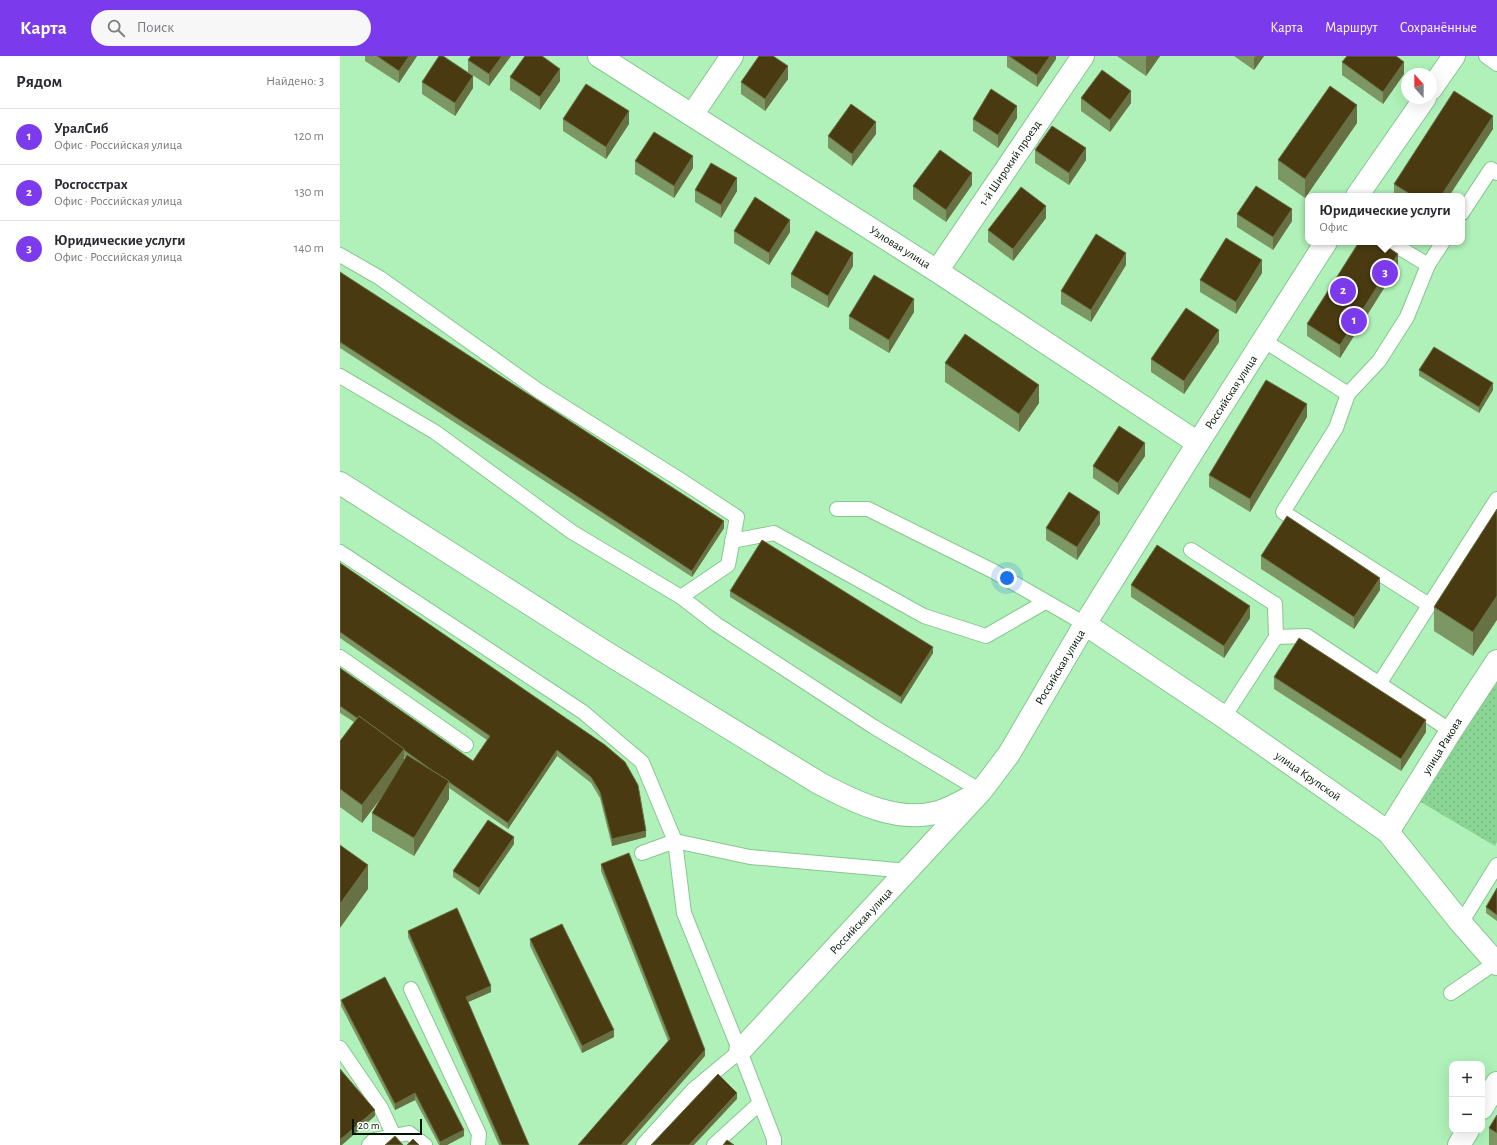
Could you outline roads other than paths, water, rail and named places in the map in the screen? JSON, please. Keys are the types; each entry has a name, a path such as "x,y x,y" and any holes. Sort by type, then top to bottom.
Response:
{"street":[{"name":"Узловая улица","path":"599,56 937,271 1198,443"},
{"path":"692,115 732,56"},
{"name":"1-й Широкий проезд","path":"937,271 1083,56"},
{"path":"1437,80 1454,56"},
{"path":"1359,193 1421,104"},
{"name":"Российская улица","path":"740,1051 981,792 1009,754 1086,624 1198,443 1324,245"},
{"path":"340,483 602,650 819,783 853,801 886,812 914,815 938,812 981,792"},
{"name":"улица Крупской","path":"1086,624 1224,717 1388,832 1461,923 1496,963"},
{"name":"улица Ракова","path":"1388,832 1497,661"},
{"path":"1485,1103 1497,1083"},
{"path":"1459,1145 1466,1133"}],"lane":[{"path":"1486,56 1497,64"},
{"path":"1465,209 1495,167"},
{"path":"1395,245 1428,265"},
{"path":"1429,605 1283,512 1336,428 1348,394 1379,361 1408,316 1428,265 1441,245"},
{"path":"340,254 380,278 539,392 676,477 736,517 728,565 681,597"},
{"path":"1263,340 1348,394"},
{"path":"340,376 435,432 572,532 681,597 716,624 874,728 981,792"},
{"path":"1379,684 1497,499"},
{"path":"837,509 868,509 993,571 1086,624"},
{"path":"732,541 774,533 924,616 986,636 1045,602"},
{"path":"1191,550 1275,604 1276,637 1224,717"},
{"path":"340,552 583,712 642,762 675,841 684,913 740,1051 774,1139 774,1145"},
{"path":"1276,637 1307,636 1451,732"},
{"path":"340,657 466,745"},
{"path":"642,853 675,841 750,857 908,871"},
{"path":"1461,923 1497,865"},
{"path":"1451,993 1496,963"},
{"path":"411,989 479,1134 478,1145"},
{"path":"643,1145 693,1090 740,1051"},
{"path":"341,1053 381,1108 394,1136"},
{"path":"714,1145 760,1103"},
{"path":"369,1145 374,1140 409,1132 425,1145"}],"place":[{"name":"Юридические услуги","path":"1385,273"},
{"name":"Росгосстрах","path":"1343,291"},
{"name":"УралСиб","path":"1354,321"}]}
